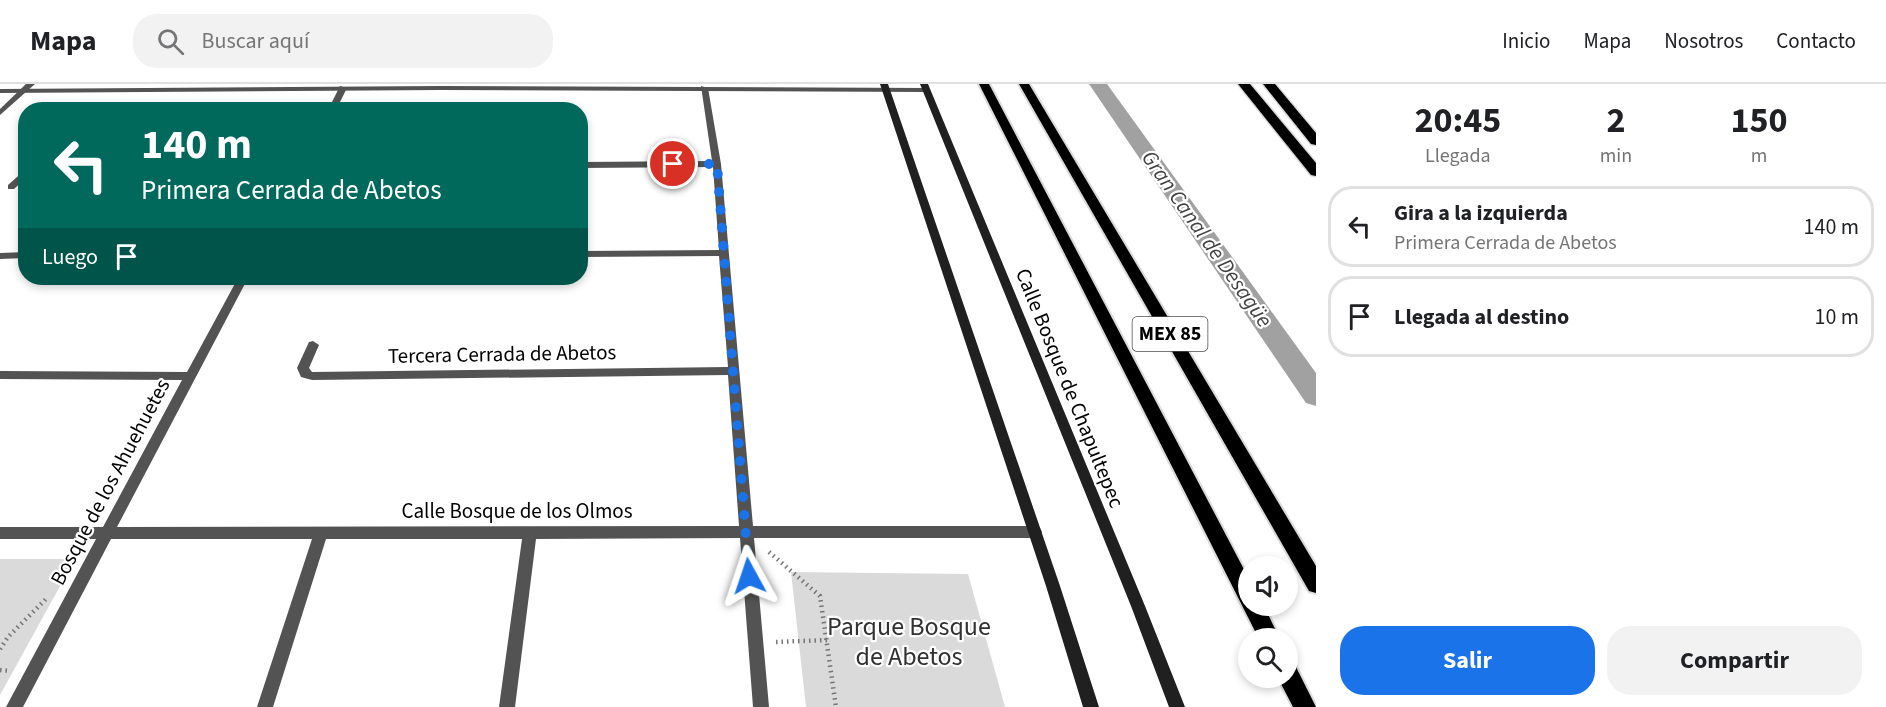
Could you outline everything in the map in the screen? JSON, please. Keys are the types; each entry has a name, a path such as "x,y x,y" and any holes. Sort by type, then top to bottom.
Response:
{"highway":[{"name":"MEX 85","path":"984,84 1238,578"},
{"name":"MEX 85","path":"1024,84 1316,584"},
{"path":"1244,84 1316,172"},
{"path":"1269,84 1316,141"},
{"path":"1295,688 1305,707"}],"main road":[{"path":"885,86 1035,532 1091,707"},
{"name":"Calle Bosque de Chapultepec","path":"925,87 1125,573 1177,707"}],"street":[{"path":"0,113 31,84"},
{"path":"0,91 925,87"},
{"path":"336,102 343,88"},
{"path":"704,88 717,164 745,532 761,707"},
{"path":"588,165 717,164"},
{"path":"12,187 18,181"},
{"path":"588,254 723,253"},
{"path":"0,256 18,255"},
{"name":"Bosque de los Ahuehuetes","path":"14,707 239,285"},
{"name":"Tercera Cerrada de Abetos","path":"313,345 303,368 305,374 312,376 732,371"},
{"path":"0,375 191,376"},
{"path":"265,707 321,532"},
{"path":"507,707 530,532"},
{"name":"Calle Bosque de los Olmos","path":"0,533 1035,532"}],"path":[{"path":"745,532 820,596 836,707"},
{"path":"755,643 826,640"}],"green space":[{"path":"0,559 75,559 0,695"},
{"name":"Parque Bosque de Abetos","path":"791,572 968,574 1005,707 806,707"}],"waterway":[{"name":"Gran Canal de Desagüe","path":"1098,84 1316,395"}],"route":[{"path":"673,164 717,164 749,576"}]}
